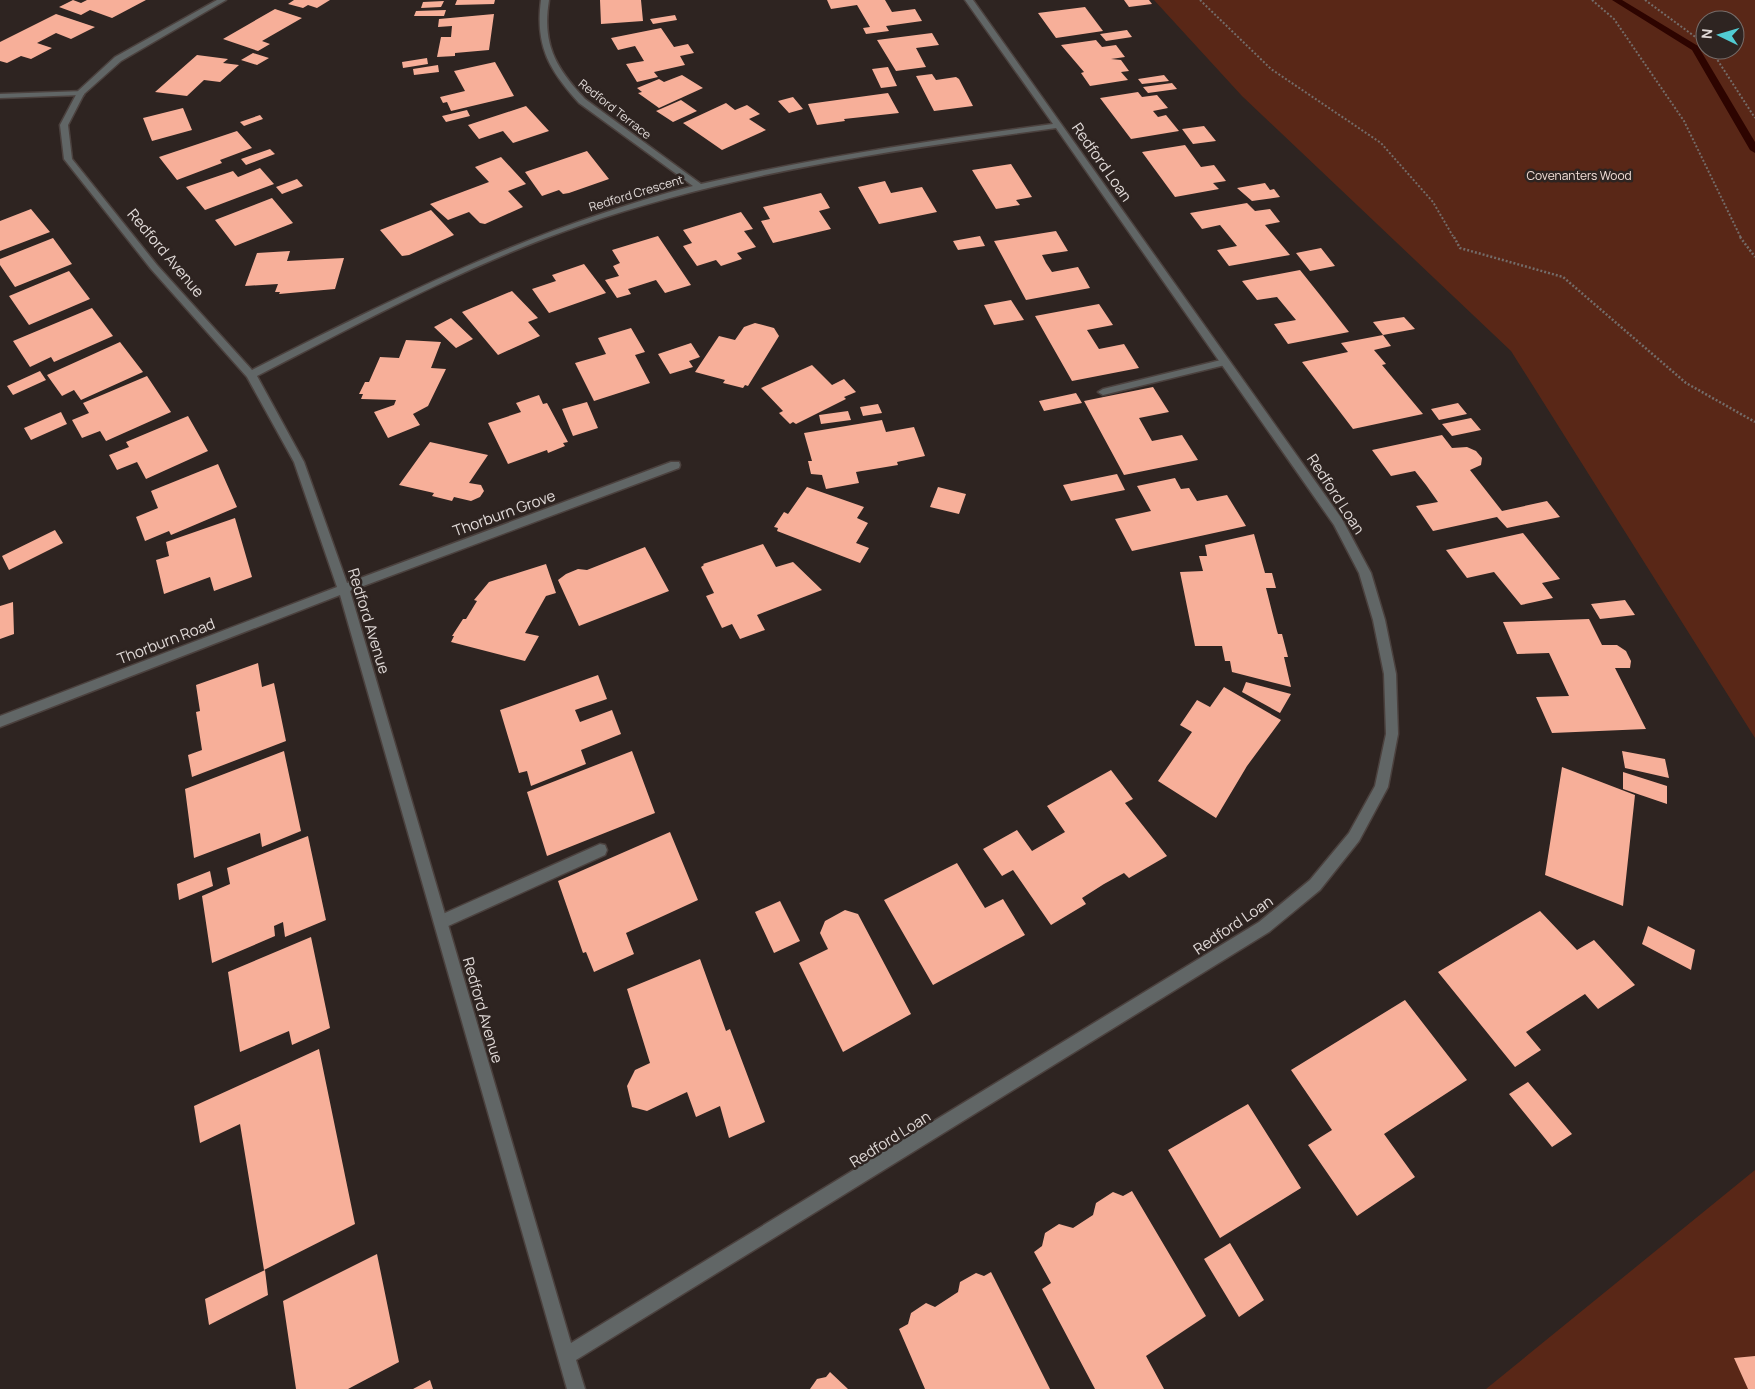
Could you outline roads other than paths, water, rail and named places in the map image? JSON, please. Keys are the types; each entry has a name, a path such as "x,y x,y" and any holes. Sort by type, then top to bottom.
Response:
{"street":[{"name":"Redford Avenue","path":"222,0 118,59 81,93 64,125 68,159 154,267 251,375 300,462 344,590 576,1389"},
{"name":"Redford Terrace","path":"545,0 541,22 544,45 565,84 582,101 699,187"},
{"name":"Redford Loan","path":"567,1356 1264,927 1315,885 1354,837 1381,787 1392,734 1390,674 1379,620 1365,573 1338,522 1056,126 969,0"},
{"path":"0,96 81,93"},
{"name":"Redford Crescent","path":"251,375 401,298 487,259 577,223 699,187 825,159 1056,126"},
{"path":"1103,392 1225,362"},
{"name":"Thorburn Grove","path":"344,590 676,465"},
{"name":"Thorburn Road","path":"0,722 344,590"},
{"path":"441,922 600,850"}],"waterway":[{"path":"1616,0 1695,48 1755,150"}],"park label":[{"name":"Covenanters Wood","path":"1579,175"}]}
